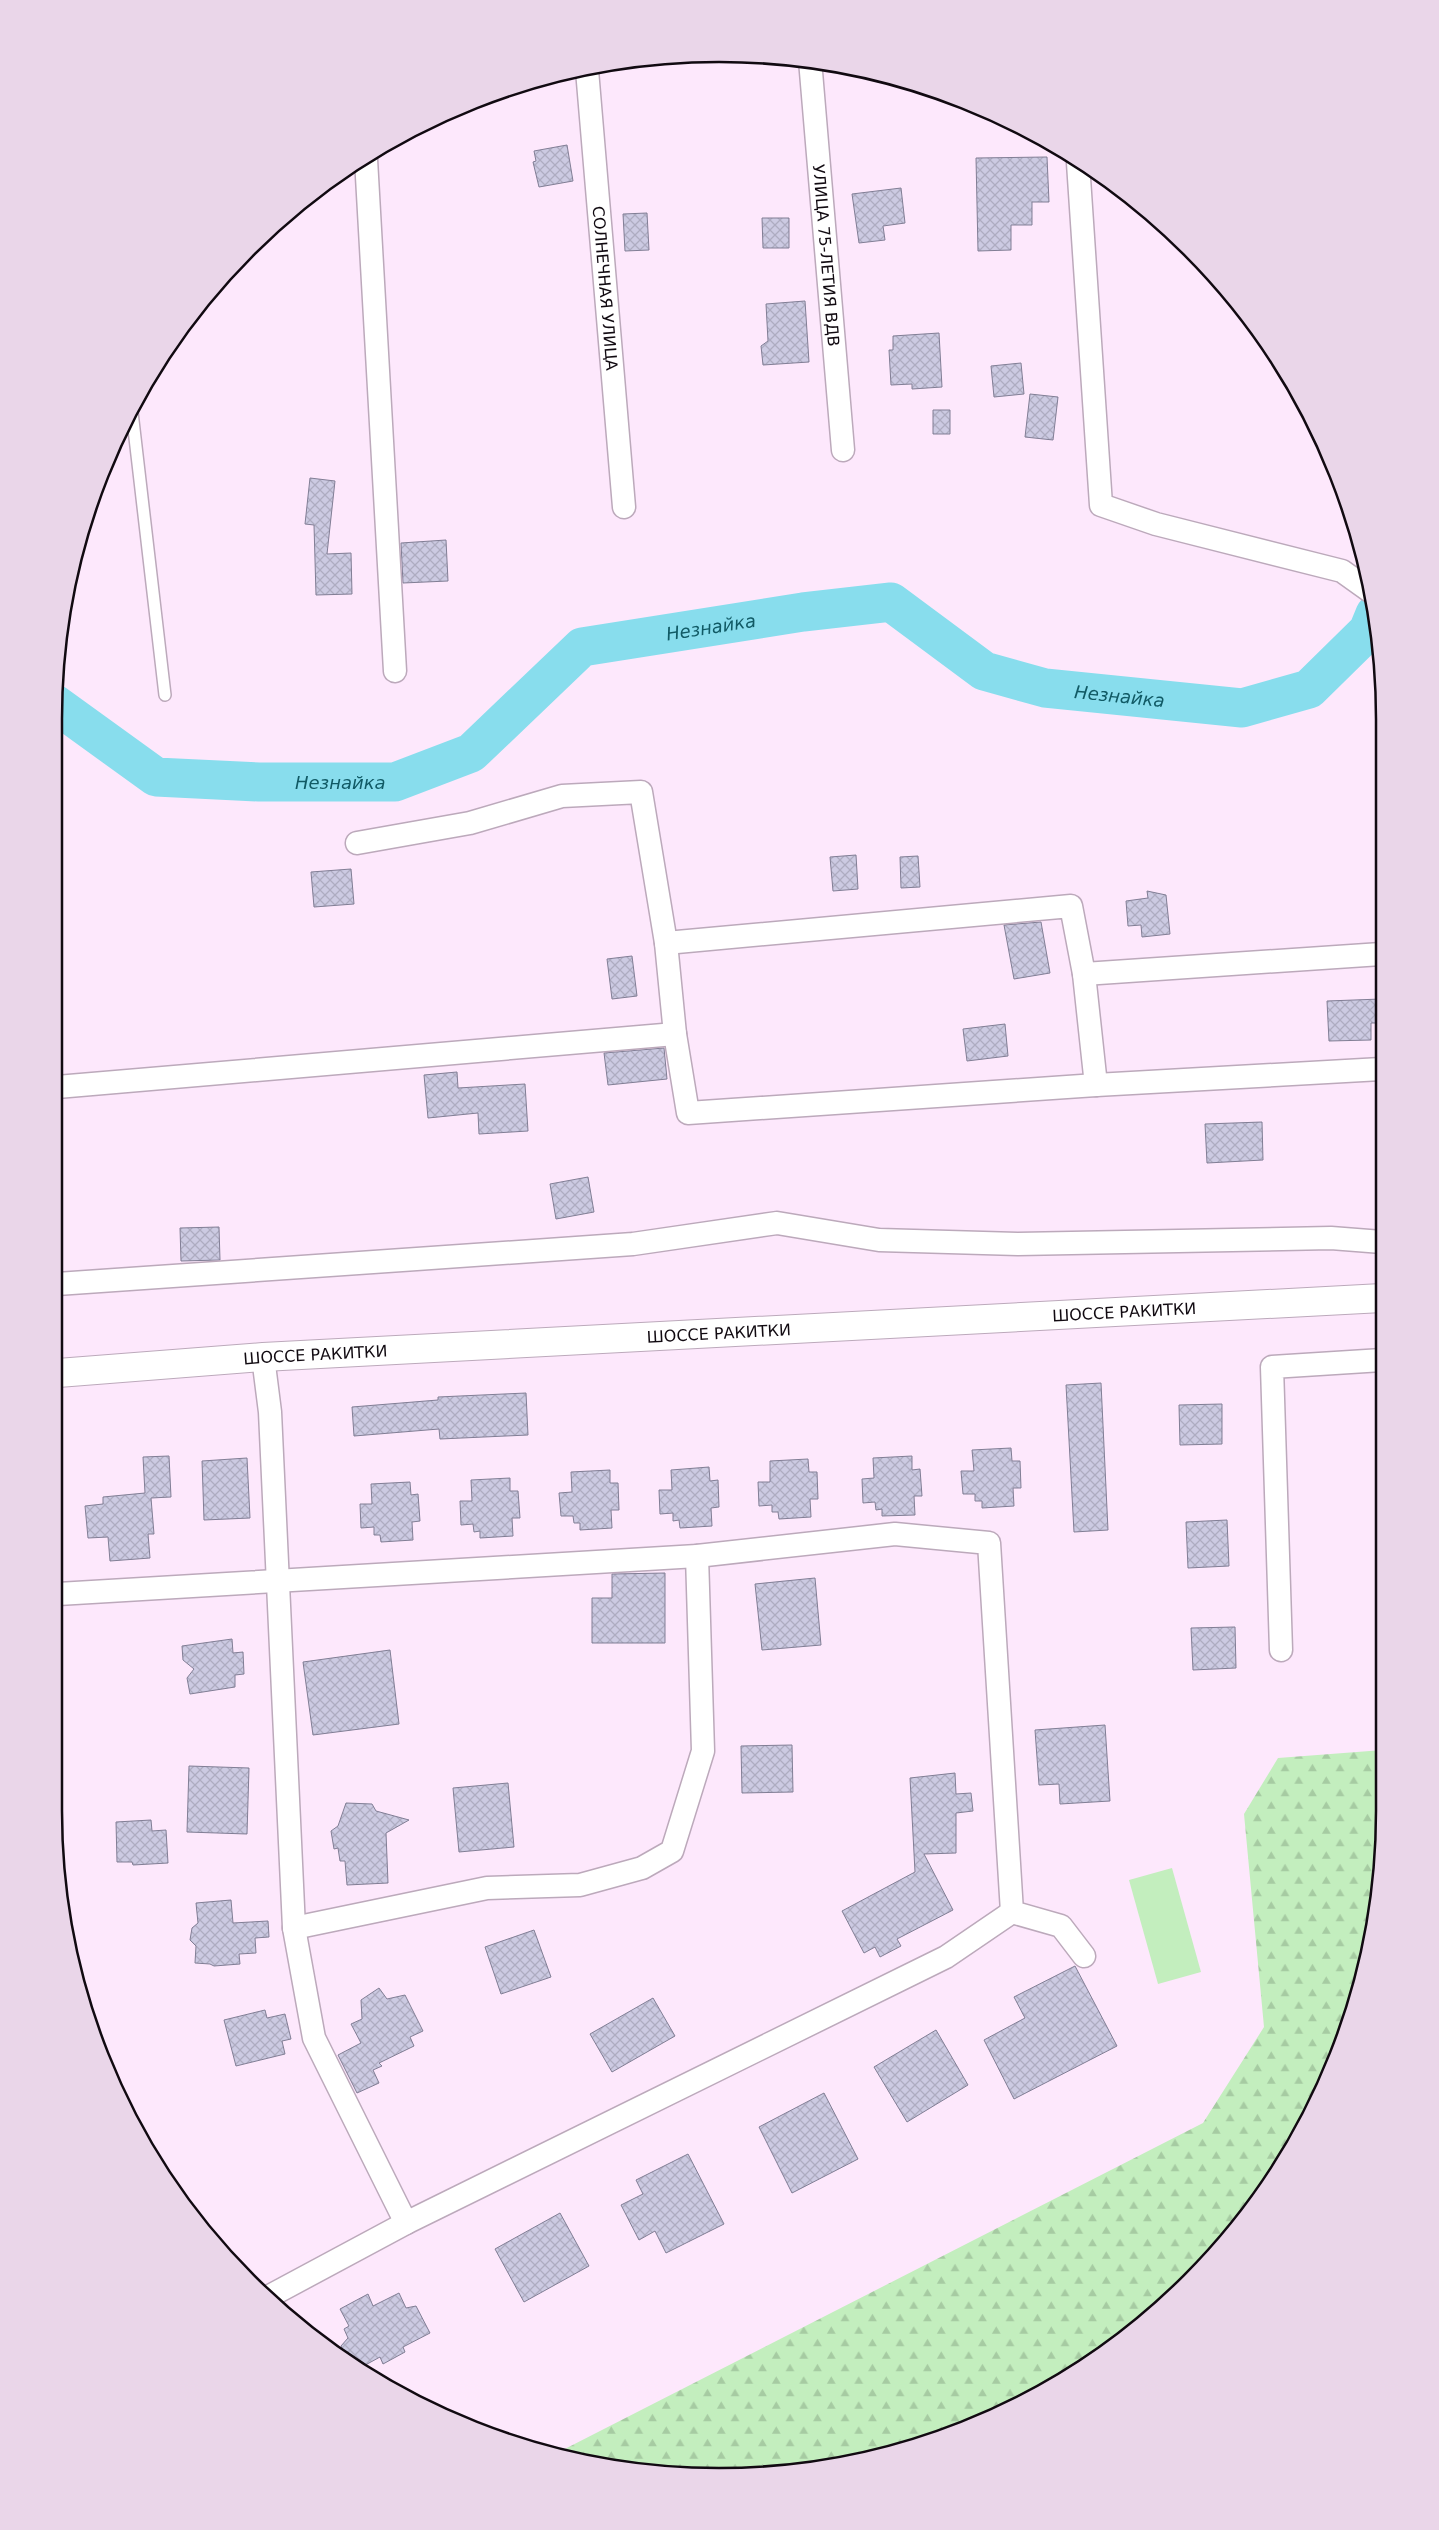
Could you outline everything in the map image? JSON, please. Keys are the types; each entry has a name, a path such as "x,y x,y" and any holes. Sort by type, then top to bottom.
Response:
{"main road":[{"name":"ШОССЕ РАКИТКИ","path":"62,1373 263,1357 1376,1298"}],"street":[{"name":"УЛИЦА 75-ЛЕТИЯ ВДВ","path":"811,69 843,450"},
{"name":"СОЛНЕЧНАЯ УЛИЦА","path":"587,76 624,507"},
{"path":"366,166 395,672"},
{"path":"1078,169 1101,505 1156,524 1342,571 1363,585"},
{"path":"357,843 470,823 562,796 641,792 666,943 675,1034 688,1113 1096,1085 1376,1069"},
{"path":"666,943 1071,906 1084,974 1096,1085"},
{"path":"1084,974 1376,954"},
{"path":"62,1087 675,1034"},
{"path":"62,1284 633,1244 777,1223 879,1240 1018,1244 1331,1238 1376,1242"},
{"path":"263,1357 270,1412 294,1928 314,2038 406,2223"},
{"path":"1281,1650 1272,1367 1376,1360"},
{"path":"62,1594 277,1583 510,1565 697,1556 895,1534 989,1543 1012,1912"},
{"path":"294,1928 400,1904 487,1888 580,1885 642,1868 672,1851 703,1750 697,1556"},
{"path":"1012,1912 1061,1926 1084,1956"},
{"path":"275,2293 406,2223 946,1957 1012,1912"}],"lane":[{"path":"133,423 165,695"}],"green space":[{"path":"1376,1751 1375,1853 1364,1939 1342,2022 1309,2101 1266,2176 1213,2244 1184,2275 1119,2332 1085,2357 1048,2379 1010,2400 971,2417 931,2433 890,2445 848,2455 805,2462 720,2468 634,2462 565,2449 1203,2123 1264,2027 1244,1814 1278,1758"},
{"path":"1172,1868 1201,1972 1158,1984 1129,1880"}],"building":[{"path":"567,145 573,181 539,187 533,162 536,161 534,151"},
{"path":"1047,157 1049,202 1032,202 1032,225 1011,225 1011,250 978,251 976,158"},
{"path":"901,188 905,223 883,226 885,240 859,243 852,194"},
{"path":"647,213 649,250 625,251 623,214"},
{"path":"762,218 789,218 789,248 763,248"},
{"path":"805,301 809,362 763,365 761,346 768,341 766,304"},
{"path":"939,333 942,387 912,389 912,384 891,385 889,350 893,350 893,336"},
{"path":"1021,363 1024,394 994,397 991,366"},
{"path":"1030,394 1058,397 1053,440 1025,437"},
{"path":"933,410 950,410 950,434 933,434"},
{"path":"310,478 335,481 327,554 351,553 352,594 316,595 314,525 305,524"},
{"path":"446,540 448,581 403,583 401,543"},
{"path":"856,855 858,889 833,891 830,857"},
{"path":"918,856 920,887 901,888 900,857"},
{"path":"351,869 354,904 314,907 311,872"},
{"path":"1147,891 1166,895 1170,934 1142,937 1141,925 1128,926 1126,901 1148,898"},
{"path":"1041,922 1050,973 1014,979 1004,925"},
{"path":"632,956 637,996 612,999 607,959"},
{"path":"1376,999 1376,1023 1371,1023 1371,1040 1329,1041 1327,1001"},
{"path":"1005,1024 1008,1056 967,1061 963,1029"},
{"path":"664,1048 667,1079 608,1085 604,1053"},
{"path":"457,1072 458,1088 525,1084 528,1131 479,1134 478,1113 428,1118 424,1075"},
{"path":"1262,1122 1263,1160 1207,1163 1205,1124"},
{"path":"588,1177 594,1212 556,1219 550,1184"},
{"path":"219,1227 220,1260 181,1261 180,1228"},
{"path":"1101,1383 1108,1530 1074,1532 1066,1385"},
{"path":"526,1393 528,1435 440,1439 439,1429 354,1436 352,1407 438,1400 438,1397"},
{"path":"1222,1404 1222,1444 1180,1445 1179,1405"},
{"path":"1011,1448 1012,1461 1020,1461 1021,1488 1013,1488 1014,1506 982,1508 982,1501 975,1501 975,1494 963,1494 961,1471 974,1471 972,1450"},
{"path":"169,1456 171,1497 151,1498 154,1534 148,1534 150,1558 110,1561 108,1537 88,1538 85,1506 103,1504 103,1497 145,1493 143,1457"},
{"path":"912,1456 912,1470 920,1469 922,1496 914,1496 915,1515 882,1516 882,1509 876,1510 875,1502 863,1503 862,1479 874,1478 873,1458"},
{"path":"247,1458 250,1518 204,1520 202,1461"},
{"path":"808,1459 809,1472 817,1472 818,1499 810,1499 811,1517 779,1519 778,1512 772,1512 772,1505 759,1506 758,1482 770,1482 770,1461"},
{"path":"709,1467 710,1481 718,1480 719,1507 711,1508 712,1526 680,1528 679,1520 673,1521 673,1513 660,1514 659,1490 672,1490 671,1470"},
{"path":"610,1470 610,1483 618,1483 619,1510 611,1510 612,1528 580,1530 580,1523 574,1523 573,1516 561,1516 559,1493 572,1492 571,1472"},
{"path":"510,1478 510,1491 518,1491 520,1518 512,1518 513,1536 480,1538 480,1531 474,1532 473,1524 461,1525 460,1501 472,1501 471,1480"},
{"path":"410,1482 411,1495 418,1494 420,1521 412,1522 413,1540 381,1542 380,1535 374,1535 374,1527 361,1528 360,1504 372,1504 371,1484"},
{"path":"1227,1520 1229,1566 1188,1568 1186,1522"},
{"path":"665,1573 665,1643 592,1643 592,1598 612,1598 612,1574"},
{"path":"815,1578 821,1645 762,1650 755,1584"},
{"path":"1235,1627 1236,1668 1193,1670 1191,1628"},
{"path":"232,1639 233,1653 243,1652 244,1674 235,1675 235,1687 190,1694 187,1678 194,1669 183,1660 182,1646"},
{"path":"390,1650 399,1724 313,1735 303,1662"},
{"path":"1105,1725 1110,1801 1060,1804 1059,1784 1039,1785 1035,1730"},
{"path":"792,1745 793,1792 742,1793 741,1746"},
{"path":"189,1766 249,1768 247,1834 187,1832"},
{"path":"955,1773 956,1794 971,1793 973,1811 956,1813 956,1853 924,1854 953,1910 897,1939 901,1946 880,1957 875,1947 864,1953 842,1911 915,1872 910,1778"},
{"path":"508,1783 514,1847 459,1852 453,1788"},
{"path":"346,1803 372,1804 376,1811 409,1820 386,1833 388,1883 347,1885 345,1861 340,1861 338,1848 334,1849 331,1831 338,1826"},
{"path":"151,1820 152,1831 166,1830 168,1863 133,1865 132,1862 117,1862 116,1822"},
{"path":"231,1900 233,1923 268,1921 269,1937 255,1938 256,1953 239,1954 240,1964 214,1966 195,1963 196,1946 190,1940 192,1928 198,1923 196,1903"},
{"path":"534,1930 551,1977 501,1994 485,1947"},
{"path":"1075,1966 1117,2046 1014,2099 984,2040 1025,2018 1014,1997"},
{"path":"379,1988 387,1999 405,1995 423,2031 410,2037 414,2046 379,2063 382,2066 373,2070 379,2083 357,2093 338,2055 361,2043 351,2024 362,2019 361,2000"},
{"path":"653,1998 675,2036 612,2072 590,2034"},
{"path":"265,2010 267,2018 285,2014 291,2039 282,2041 285,2054 236,2066 224,2020"},
{"path":"936,2030 968,2085 907,2122 874,2067"},
{"path":"824,2093 858,2159 792,2193 759,2127"},
{"path":"688,2154 724,2224 666,2253 655,2231 639,2240 621,2205 643,2194 636,2180"},
{"path":"560,2213 589,2266 524,2302 495,2249"},
{"path":"399,2293 406,2308 416,2306 430,2333 403,2347 405,2352 383,2364 380,2357 366,2364 341,2346 348,2338 344,2329 349,2326 340,2309 368,2294 373,2306"}],"waterway":[{"name":"Незнайка","path":"62,709 156,777 259,782 395,782 471,753 582,647 803,612 891,602 984,671 1045,688 1242,708 1309,689 1368,631 1370,627"}]}
